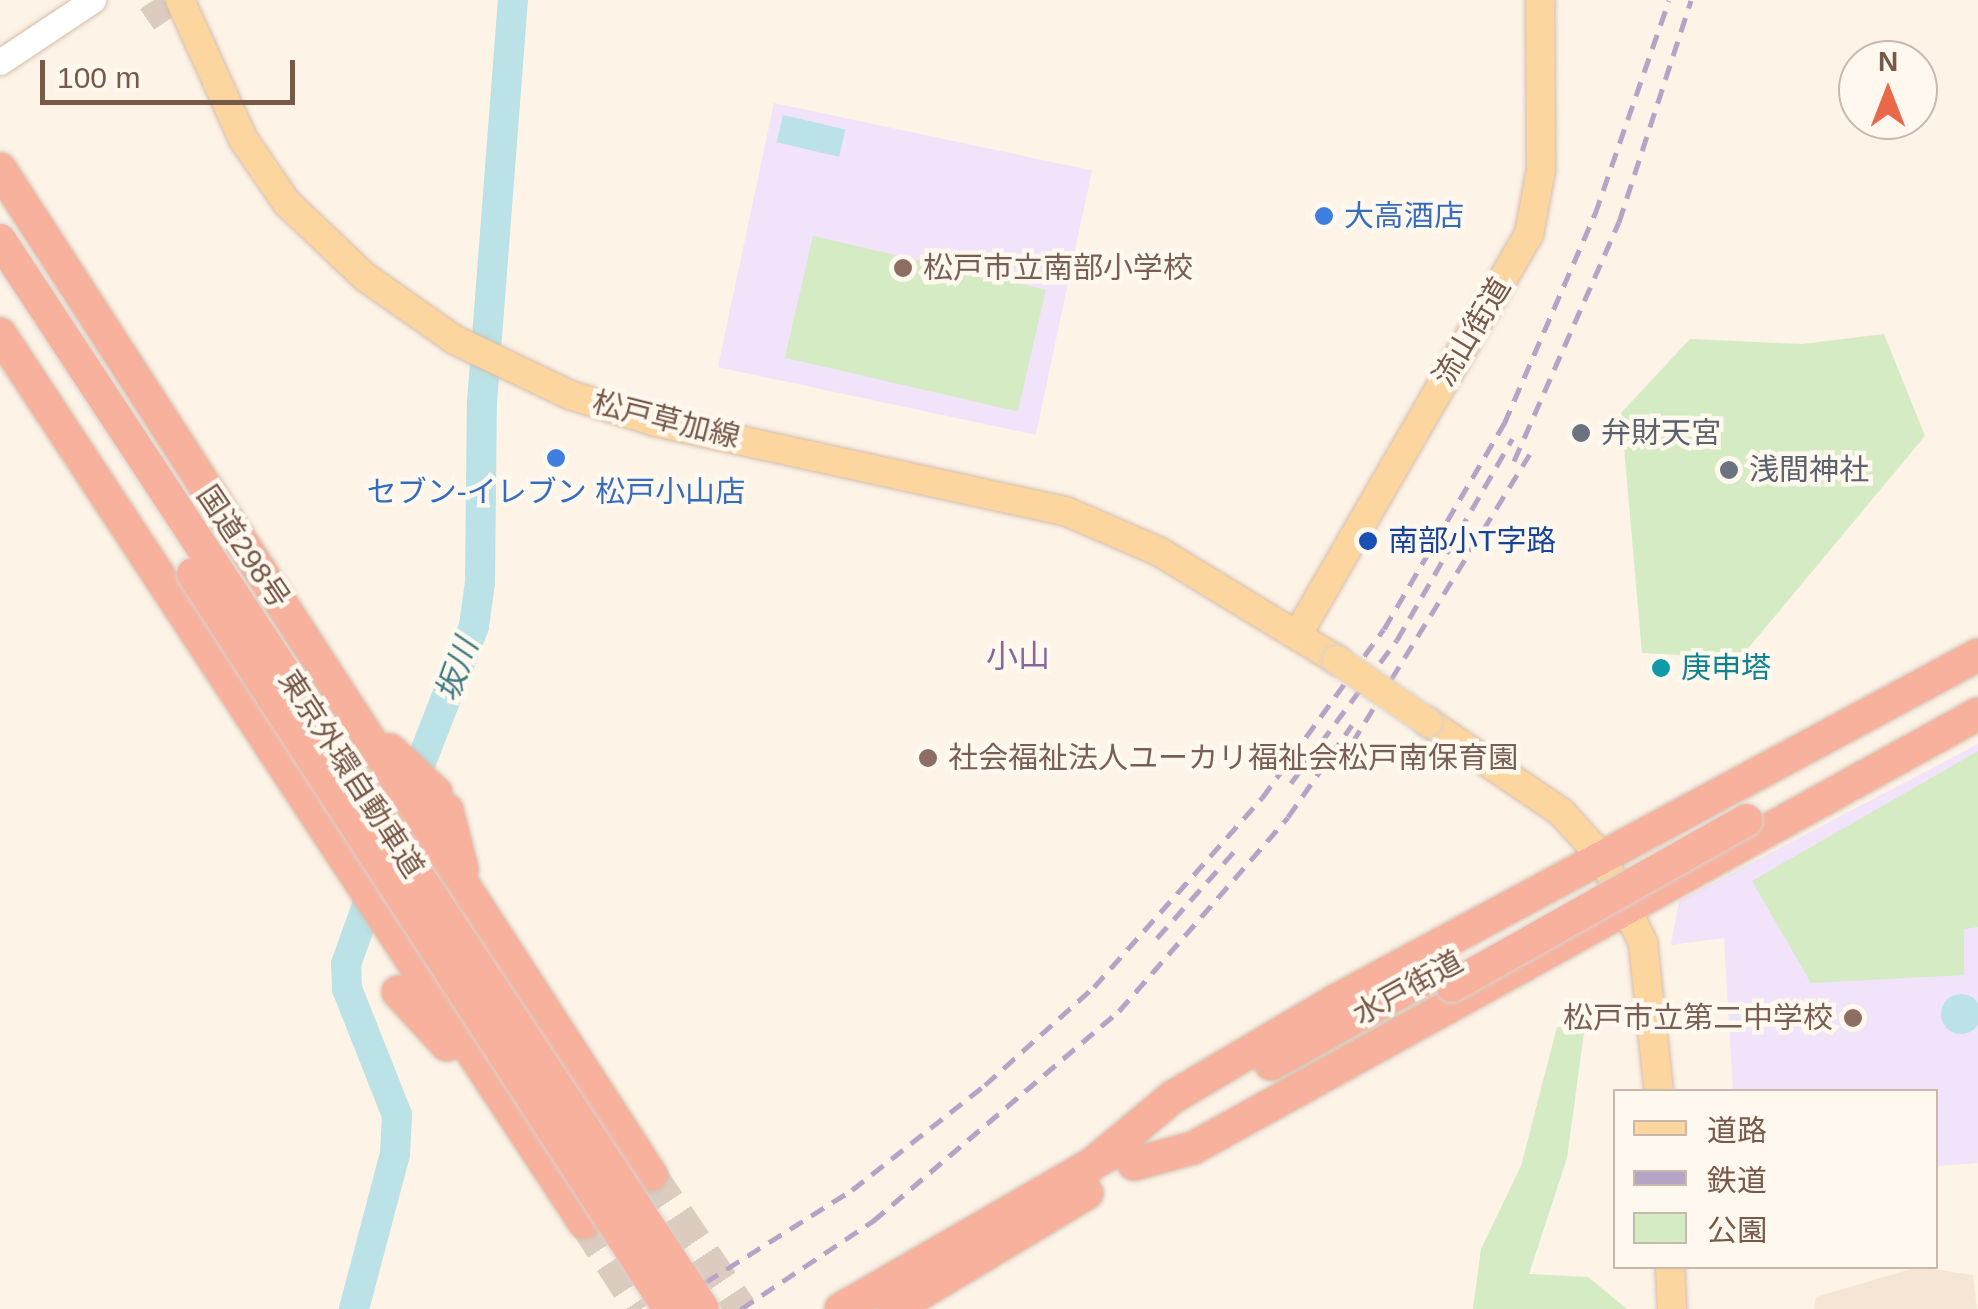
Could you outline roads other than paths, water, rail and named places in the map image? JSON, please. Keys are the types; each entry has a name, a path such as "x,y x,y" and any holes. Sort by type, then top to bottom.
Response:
{"highway":[{"name":"国道298号","path":"0,169 192,472 385,753 432,840 652,1175"},
{"name":"東京外環自動車道","path":"0,240 703,1309"},
{"name":"東京外環自動車道","path":"0,276 669,1309"},
{"path":"0,334 479,1069 584,1222"},
{"path":"1091,1165 1189,1088 1602,857 1978,656"},
{"name":"水戸街道","path":"1743,813 1978,671"},
{"name":"水戸街道","path":"841,1309 1091,1165 1448,977 1743,813 1978,693"},
{"path":"1134,1164 1192,1148 1978,714"},
{"path":"385,753 441,801 468,893"},
{"path":"393,934 394,984 479,1069"},
{"name":"水戸街道","path":"894,1309 1448,977"}],"main road":[{"name":"松戸草加線","path":"180,0 244,138 287,203 365,277 472,349 508,368 656,422 1066,511 1160,552 1298,634 1561,812 1602,857 1630,907 1651,983 1659,1089"},
{"name":"流山街道","path":"1298,634 1530,234 1540,170 1540,0"},
{"path":"1670,1269 1672,1309"}],"street":[{"path":"0,62 94,0"}],"water":[{"path":"783,115 845,129 839,157 777,142"},
{"path":"1953,995 1969,995 1979,1005 1979,1023 1969,1033 1953,1033 1942,1022 1942,1006"}],"waterway":[{"path":"409,793 474,626 480,582 482,402 513,0"},
{"name":"坂川","path":"354,1309 395,1154 397,1115 347,989 346,964 377,878"}],"tunnel":[{"path":"147,19 175,0"},
{"path":"651,1175 741,1309"},
{"path":"584,1222 641,1309"}],"railway":[{"path":"663,1309 852,1190 985,1085 1094,987 1262,798 1384,629 1504,424 1595,214 1669,0"},
{"path":"1514,461 1619,222 1691,0"},
{"path":"1291,783 1397,640 1512,439"},
{"path":"1352,743 1530,454"},
{"path":"741,1309 873,1221 1119,1011 1288,817 1352,725"},
{"path":"1157,938 1240,845"}],"place":[{"name":"大高酒店","path":"1324,216"},
{"name":"松戸市立南部小学校","path":"903,268"},
{"name":"弁財天宮","path":"1581,433"},
{"name":"セブン-イレブン 松戸小山店","path":"556,458"},
{"name":"浅間神社","path":"1729,470"},
{"name":"南部小T字路","path":"1368,541"},
{"name":"庚申塔","path":"1661,668"},
{"name":"社会福祉法人ユーカリ福祉会松戸南保育園","path":"928,758"},
{"name":"松戸市立第二中学校","path":"1853,1018"}],"district":[{"name":"小山","path":"1018,656"}]}
